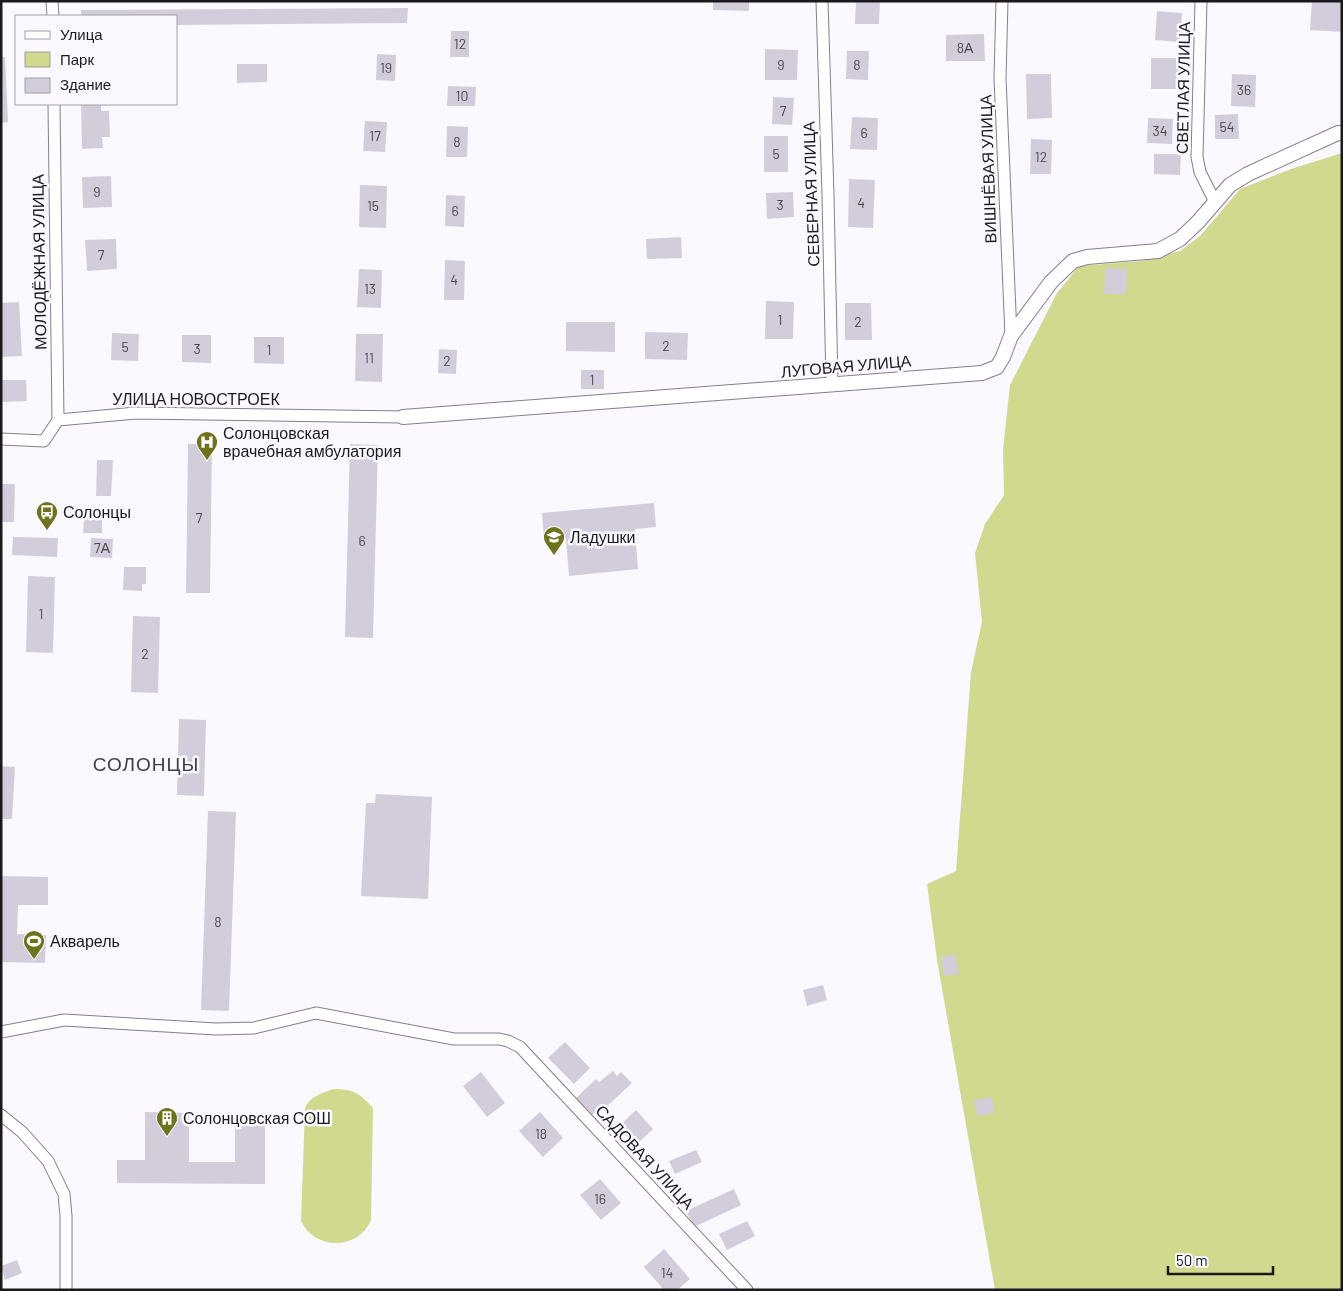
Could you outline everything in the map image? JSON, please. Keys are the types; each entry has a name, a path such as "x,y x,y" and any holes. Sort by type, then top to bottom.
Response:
{"street":[{"path":"52,1 53,15"},
{"name":"СЕВЕРНАЯ УЛИЦА","path":"822,1 832,385"},
{"name":"ВИШНЁВАЯ УЛИЦА","path":"1002,1 1000,78 1011,336"},
{"name":"СВЕТЛАЯ УЛИЦА","path":"1201,1 1197,157 1200,172 1215,202"},
{"name":"МОЛОДЁЖНАЯ УЛИЦА","path":"54,105 58,420"},
{"name":"ЛУГОВАЯ УЛИЦА","path":"404,417 982,372 996,367 1003,357 1011,336 1051,282 1073,261 1087,257 1158,251 1180,239 1198,222 1230,185 1248,174 1341,132"},
{"name":"УЛИЦА НОВОСТРОЕК","path":"58,420 136,413 404,417"},
{"path":"1,440 44,441 58,420"},
{"name":"САДОВАЯ УЛИЦА","path":"1,1032 64,1020 216,1029 254,1028 316,1014 454,1039 499,1039 508,1041 520,1047 747,1290"},
{"path":"1,1115 22,1132 48,1161 64,1194 66,1216 66,1290"}],"green space":[{"path":"1342,153 1342,1290 995,1290 937,960 927,884 956,871 971,672 982,622 975,553 985,524 1004,495 1003,449 1010,385 1057,293 1079,266 1141,261 1180,251 1200,236 1240,189 1291,169"},
{"path":"334,1089 352,1091 373,1108 371,1220 365,1230 357,1237 337,1243 326,1242 316,1238 301,1221 305,1109 313,1098"}],"building":[{"path":"713,1 749,1 749,11 713,10"},
{"path":"856,1 880,1 879,24 855,24"},
{"path":"1312,1 1342,1 1342,32 1310,30"},
{"path":"408,8 407,23 178,25 178,15 81,15 81,10"},
{"path":"1157,11 1182,13 1180,42 1155,40"},
{"path":"451,31 469,31 469,57 450,57"},
{"path":"984,34 985,61 946,61 946,35"},
{"path":"765,49 798,50 797,80 765,80"},
{"path":"847,51 869,51 868,80 846,79"},
{"path":"377,54 396,55 395,81 376,80"},
{"path":"1,57 5,57 8,122 1,123"},
{"path":"1151,58 1180,58 1180,89 1151,89"},
{"path":"237,64 267,64 267,82 237,83"},
{"path":"1026,74 1051,74 1052,118 1027,119"},
{"path":"1232,74 1256,75 1255,107 1231,106"},
{"path":"448,86 476,87 475,106 447,106"},
{"path":"773,97 794,98 792,125 772,124"},
{"path":"81,105 101,105 101,111 109,111 110,137 102,137 103,148 82,149"},
{"path":"1238,114 1239,139 1215,139 1215,115"},
{"path":"852,117 878,118 877,150 850,149"},
{"path":"1148,118 1173,119 1172,144 1147,143"},
{"path":"365,121 387,122 385,152 363,151"},
{"path":"447,126 468,127 467,157 446,157"},
{"path":"764,136 788,136 788,172 764,172"},
{"path":"1031,139 1052,140 1051,174 1030,174"},
{"path":"1154,154 1181,154 1180,175 1154,174"},
{"path":"111,176 112,207 83,208 82,177"},
{"path":"849,179 875,180 873,228 848,227"},
{"path":"360,185 387,186 386,228 359,227"},
{"path":"793,192 794,217 767,219 766,193"},
{"path":"446,195 465,196 464,227 445,226"},
{"path":"681,237 682,258 647,259 646,239"},
{"path":"116,239 117,269 87,271 85,240"},
{"path":"445,260 465,261 464,300 444,300"},
{"path":"1105,268 1127,269 1126,294 1104,294"},
{"path":"359,269 382,270 381,308 357,307"},
{"path":"766,301 794,302 793,339 765,339"},
{"path":"19,302 22,356 1,357 1,303"},
{"path":"845,303 871,303 872,340 845,340"},
{"path":"566,322 615,322 615,352 566,351"},
{"path":"645,332 688,333 687,360 645,359"},
{"path":"112,333 139,334 138,361 111,360"},
{"path":"356,334 383,334 382,382 355,381"},
{"path":"182,335 211,335 211,363 182,362"},
{"path":"254,337 284,337 284,364 254,363"},
{"path":"439,349 457,350 456,374 438,373"},
{"path":"581,370 604,370 604,389 581,389"},
{"path":"1,380 26,380 27,401 1,402"},
{"path":"188,444 212,444 210,593 186,593"},
{"path":"350,444 378,445 373,638 345,637"},
{"path":"97,460 113,460 111,496 96,496"},
{"path":"1,484 15,484 14,522 1,522"},
{"path":"654,503 656,527 635,529 638,569 569,576 566,538 544,539 542,513"},
{"path":"84,519 102,520 102,533 83,533"},
{"path":"13,537 58,538 57,557 12,555"},
{"path":"91,538 113,539 112,558 90,557"},
{"path":"124,567 146,567 146,584 142,584 142,591 123,590"},
{"path":"28,576 55,577 53,653 26,652"},
{"path":"133,616 160,617 158,693 131,692"},
{"path":"179,719 206,720 204,796 177,795"},
{"path":"1,766 15,767 12,819 1,819"},
{"path":"376,794 432,797 428,899 361,896 366,803 375,803"},
{"path":"208,811 236,812 229,1011 201,1010"},
{"path":"1,876 48,877 48,905 18,905 17,934 46,935 45,963 1,962"},
{"path":"955,954 959,974 944,976 941,957"},
{"path":"823,985 827,1000 807,1006 803,990"},
{"path":"565,1042 590,1068 574,1084 548,1058"},
{"path":"613,1071 617,1076 621,1072 632,1083 603,1110 601,1107 591,1116 575,1099 596,1079 599,1082"},
{"path":"481,1072 505,1103 487,1117 463,1086"},
{"path":"992,1097 994,1113 977,1116 974,1100"},
{"path":"636,1110 653,1129 635,1146 618,1127"},
{"name":"Солонцовская СОШ","path":"145,1112 189,1113 189,1162 235,1162 235,1113 265,1113 265,1184 117,1183 117,1160 145,1160"},
{"path":"540,1112 563,1138 543,1157 519,1131"},
{"path":"696,1150 702,1162 675,1174 669,1161"},
{"path":"600,1179 621,1203 601,1220 580,1195"},
{"path":"734,1189 741,1205 694,1227 686,1211"},
{"path":"747,1221 755,1236 727,1250 719,1234"},
{"path":"664,1249 690,1279 677,1290 664,1290 644,1267"},
{"path":"17,1260 22,1273 5,1280 1,1266"}],"place":[{"name":"Солонцовская врачебная амбулатория","path":"207,461"},
{"name":"Солонцы","path":"47,531"},
{"name":"Ладушки","path":"554,556"},
{"name":"Акварель","path":"34,960"},
{"name":"Солонцовская СОШ","path":"167,1137"}],"district":[{"name":"СОЛОНЦЫ","path":"146,764"}]}
